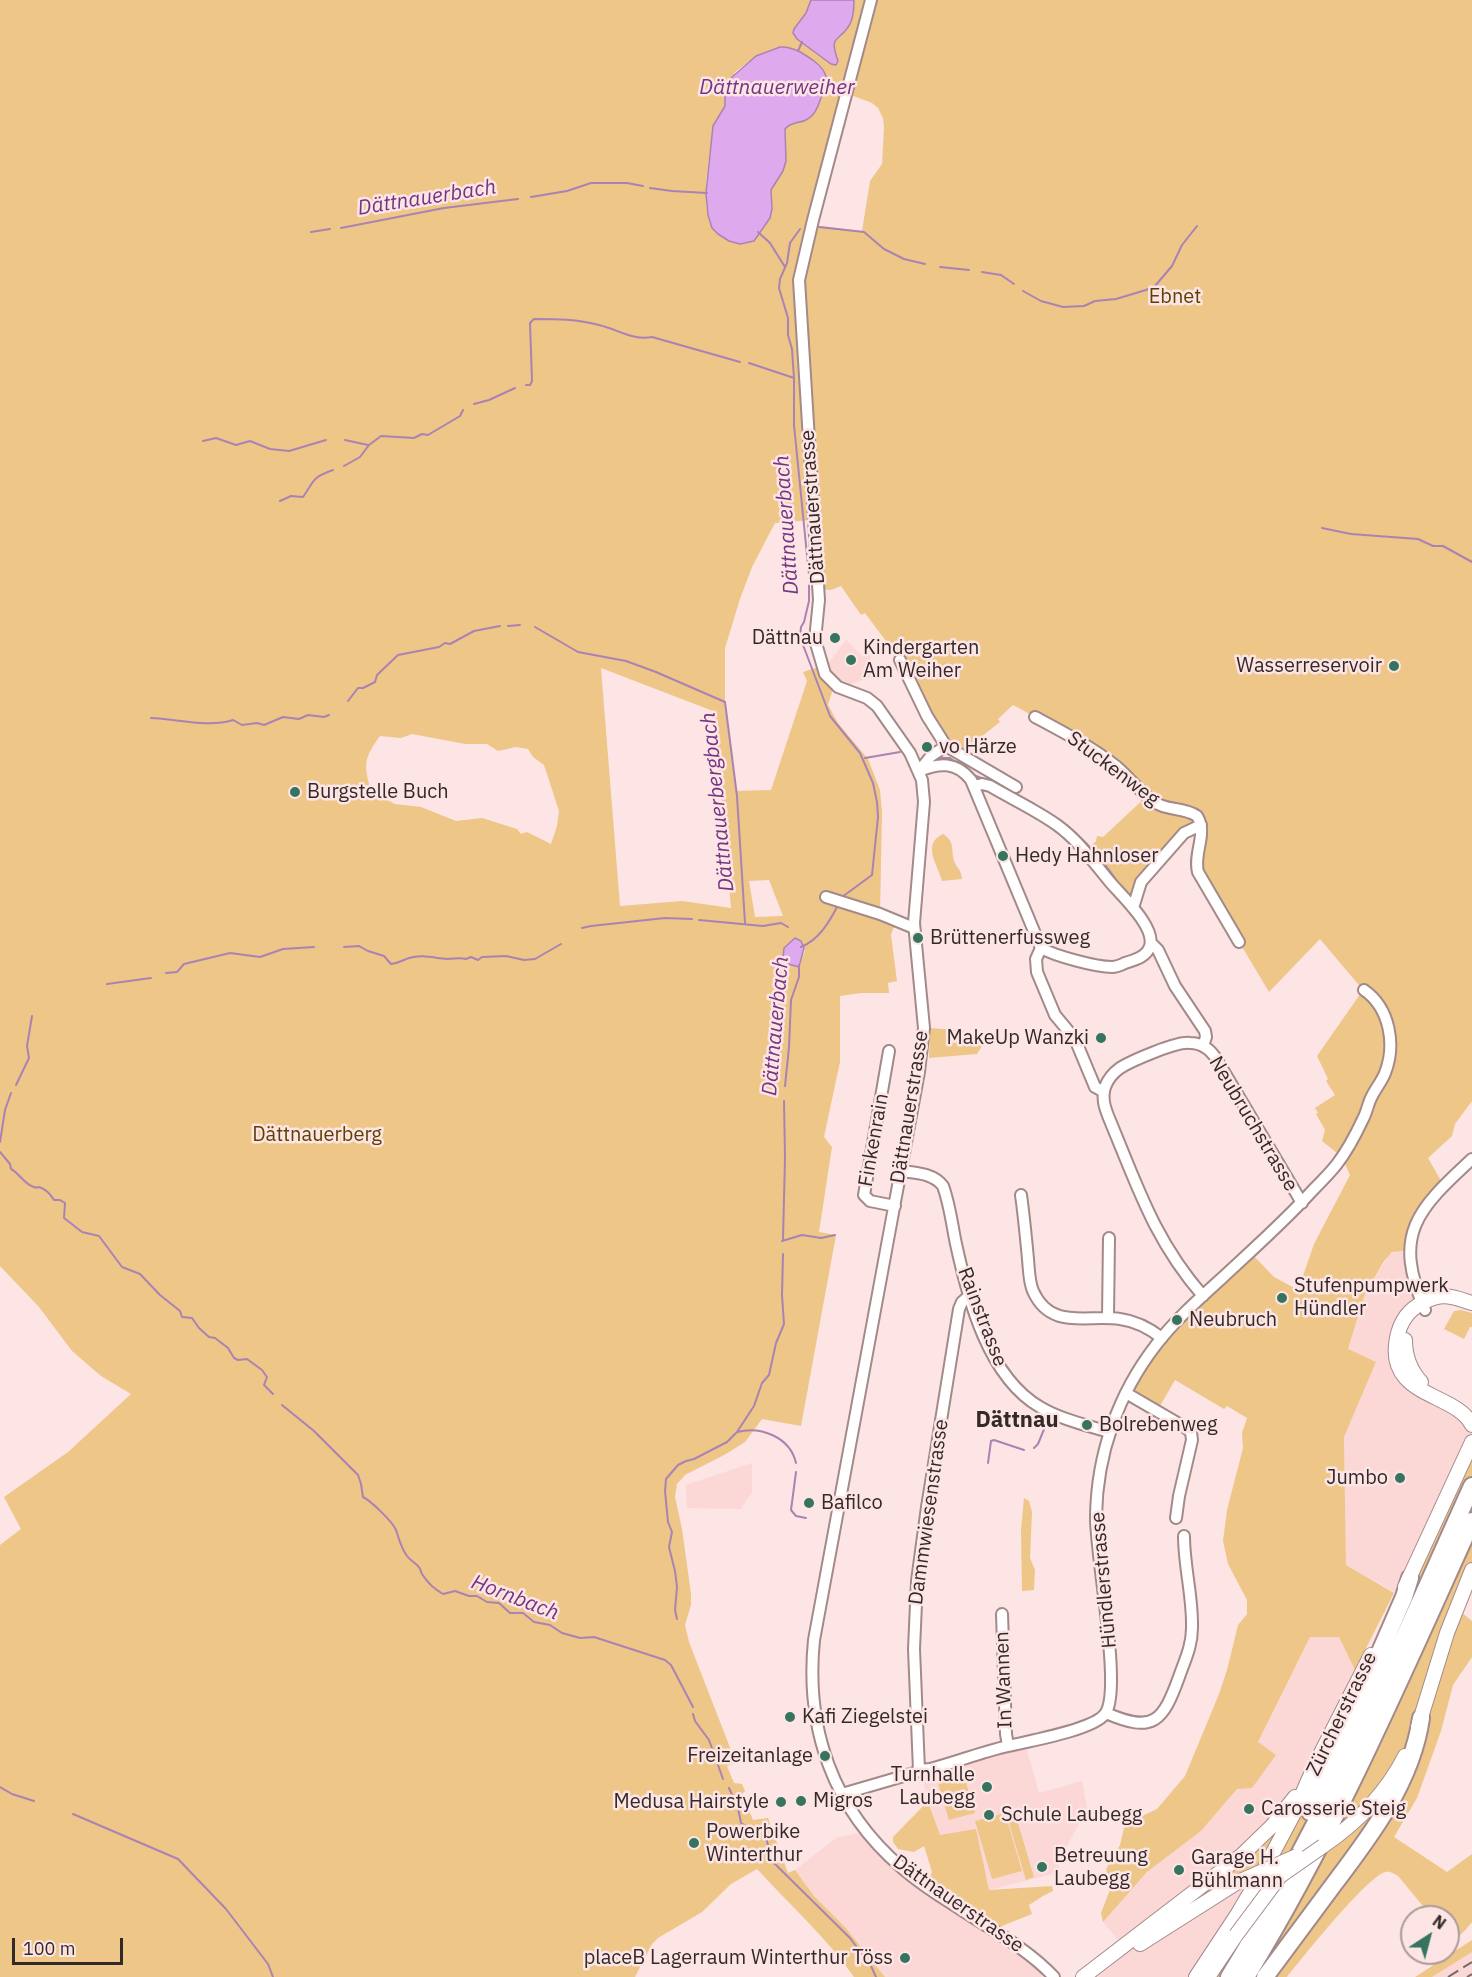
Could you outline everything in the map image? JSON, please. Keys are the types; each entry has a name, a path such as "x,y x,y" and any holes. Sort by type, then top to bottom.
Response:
{"highway":[{"path":"1229,1977 1293,1867 1355,1743 1472,1486"},
{"path":"1246,1977 1297,1891 1343,1802 1472,1521"},
{"path":"1293,1867 1305,1824 1404,1597 1410,1578"},
{"path":"1265,1977 1382,1817 1410,1764 1419,1738 1421,1718"}],"main road":[{"path":"1469,1302 1456,1297 1432,1298 1412,1324 1405,1342 1407,1357 1421,1382 1457,1402 1472,1405"},
{"path":"1423,1307 1409,1314 1399,1330 1396,1347 1400,1365 1408,1380 1417,1388 1460,1410 1472,1425"},
{"name":"Zürcherstrasse","path":"1196,1977 1267,1864 1307,1787 1315,1765 1410,1578 1472,1442"},
{"path":"1208,1977 1275,1881 1291,1867 1343,1832 1370,1808 1383,1792 1406,1755 1421,1718 1447,1633 1472,1570"},
{"path":"1083,1977 1256,1844 1281,1815 1315,1765"},
{"path":"1095,1977 1132,1949 1236,1883 1323,1846"}],"street":[{"name":"Dättnauerstrasse","path":"871,0 811,225 799,280 820,605 815,640 823,670 831,682 867,698 877,706 910,753 923,785 924,802 914,928 924,1034 895,1206 816,1628 811,1668 812,1692 816,1723 828,1765 837,1788 866,1832 904,1870 927,1888 1032,1956 1054,1977"},
{"path":"900,660 925,713 946,746 1016,787"},
{"name":"Stuckenweg","path":"1035,717 1076,739 1103,757 1128,776 1155,803 1194,814 1201,825"},
{"path":"919,771 931,756 946,746"},
{"path":"919,771 936,765 951,765 964,772 974,786 1041,948 1059,956 1114,967 1144,955 1151,943"},
{"name":"Neubruchstrasse","path":"974,786 982,784 990,786 1058,826 1088,853 1149,931 1151,943 1158,950 1173,982 1206,1033 1203,1046"},
{"path":"1133,908 1141,882 1184,833 1201,825 1202,832 1197,859 1198,872 1239,942"},
{"path":"835,900 914,928"},
{"path":"1041,948 1036,959 1037,972 1055,1015 1076,1039 1095,1087 1104,1092 1103,1100 1107,1113 1148,1215 1172,1257 1203,1296"},
{"name":"Hündlerstrasse","path":"1106,1713 1111,1687 1111,1658 1100,1573 1096,1517 1099,1482 1109,1432 1126,1392 1141,1365 1162,1338 1302,1203 1339,1161 1363,1121 1371,1098 1386,1071 1390,1045 1387,1020 1378,1004 1364,990"},
{"name":"Neubruchstrasse","path":"1104,1092 1110,1077 1122,1067 1180,1043 1190,1042 1203,1046 1216,1057 1302,1203"},
{"name":"Finkenrain","path":"889,1051 864,1195 870,1201 895,1206"},
{"path":"1423,1307 1410,1263 1415,1227 1430,1200 1472,1160"},
{"name":"Rainstrasse","path":"901,1171 930,1176 943,1186 969,1296 997,1362 1006,1377 1034,1404 1049,1412 1109,1432"},
{"path":"1021,1195 1030,1276 1033,1291 1041,1303 1059,1316 1072,1319 1108,1317 1137,1323 1162,1338"},
{"path":"1108,1317 1109,1238"},
{"name":"Dammwiesenstrasse","path":"919,1770 915,1640 919,1560 959,1310 962,1302 969,1296"},
{"path":"1126,1392 1186,1428 1192,1434 1176,1518"},
{"path":"842,1794 919,1770 1077,1728 1099,1720 1106,1713 1129,1722 1144,1723 1162,1714 1171,1701 1188,1655 1192,1634 1184,1536"},
{"name":"In Wannen","path":"1002,1614 1008,1746"}],"shaded area":[{"name":"Kindergarten Am Weiher","path":"846,640 862,656 869,654 876,675 849,685 839,681 831,673 827,665"},
{"path":"1405,1249 1410,1250 1422,1303 1409,1314 1399,1365 1445,1403 1472,1413 1472,1442 1400,1595 1346,1565 1344,1437 1376,1362 1348,1350 1365,1294 1389,1255"},
{"path":"752,1463 752,1494 741,1509 687,1508 686,1485"},
{"path":"1310,1637 1339,1637 1360,1677 1315,1765 1281,1815 1124,1947 1103,1922 1147,1872 1201,1831 1237,1789"},
{"name":"Schule Laubegg","path":"1025,1743 1039,1793 1082,1781 1087,1808 1063,1854 1056,1856 1060,1872 989,1890 987,1880 940,1835 919,1770"},
{"path":"859,1833 911,1876 1024,1956 1042,1974 1041,1977 885,1977 845,1927 814,1896 795,1870 836,1838"},
{"path":"1236,1883 1252,1890 1196,1977 1098,1977 1132,1949"},
{"path":"1472,1952 1472,1977 1432,1977 1451,1965 1460,1965 1460,1960"}],"green space":[{"path":"0,0 811,0 806,13 794,29 797,39 831,64 838,61 834,44 851,22 854,0 1472,0 1472,1101 1455,1124 1452,1136 1428,1158 1444,1186 1430,1200 1410,1250 1392,1252 1384,1261 1365,1294 1348,1349 1376,1362 1344,1437 1346,1565 1394,1593 1355,1670 1339,1637 1310,1637 1258,1742 1276,1755 1252,1788 1237,1789 1201,1831 1147,1872 1103,1922 1101,1913 1111,1887 1106,1869 1120,1845 1125,1824 1157,1809 1185,1776 1219,1694 1238,1625 1247,1614 1247,1600 1228,1564 1223,1541 1227,1510 1243,1448 1242,1433 1247,1418 1227,1406 1224,1409 1175,1380 1157,1411 1126,1393 1146,1358 1250,1252 1274,1277 1298,1290 1314,1244 1350,1175 1342,1157 1322,1141 1325,1130 1315,1108 1335,1095 1326,1081 1328,1079 1317,1056 1363,990 1320,939 1269,992 1201,878 1202,832 1192,828 1141,882 1135,904 1086,851 1096,841 1097,836 1103,837 1147,796 1069,735 1013,705 998,719 1000,722 958,755 949,749 900,660 865,613 861,615 841,586 831,590 819,589 813,520 775,523 752,567 725,648 725,702 736,791 771,790 807,681 803,672 822,666 834,685 828,705 838,723 868,759 880,790 882,812 880,914 899,922 891,935 897,981 888,983 889,993 840,996 840,1062 824,1137 832,1147 819,1232 836,1235 801,1426 762,1419 745,1442 685,1475 677,1484 675,1497 691,1594 691,1605 685,1625 689,1642 736,1763 727,1766 734,1783 742,1784 745,1791 742,1794 753,1820 768,1818 788,1873 795,1870 814,1896 845,1927 885,1977 854,1977 820,1935 757,1869 731,1884 702,1912 658,1938 652,1944 635,1977 0,1977 0,1545 21,1529 4,1497 68,1452 131,1394 101,1376 72,1351 39,1307 0,1266","holes":["775,48 805,58 821,68 825,76 825,85 822,97 812,116 785,129 786,155 781,175 771,190 770,218 754,241 740,244 723,238 709,221 706,183 713,126 725,108 735,72 756,56","846,93 872,103 878,108 883,118 882,164 870,181 862,231 812,225","601,668 713,711 731,908 682,901 620,906","412,734 465,744 487,744 498,751 516,747 528,749 533,757 544,765 559,811 551,844 527,832 521,834 517,829 482,818 456,821 421,807 395,804 371,792 366,768 370,751 380,736 401,738","769,880 783,916 755,917 749,881","802,943 805,950 800,966 788,964 784,960 783,953 786,945"]},
{"path":"943,834 951,842 954,861 962,879 942,881 932,849 936,838"},
{"path":"930,1028 966,1031 984,1043 977,1054 929,1058"},
{"path":"1454,1311 1472,1313 1472,1327 1464,1339 1444,1329"},
{"path":"1472,1442 1472,1570 1456,1608 1472,1621 1472,1657 1453,1685 1441,1731 1417,1798 1394,1837 1447,1872 1472,1854 1472,1922 1460,1935 1460,1905 1422,1905 1398,1876 1385,1872 1376,1877 1350,1903 1287,1977 1196,1977 1252,1890 1236,1883 1132,1949 1124,1947 1199,1889 1291,1803 1380,1637"},
{"path":"1024,1498 1029,1501 1032,1512 1030,1558 1035,1570 1034,1590 1022,1591 1021,1530"},
{"path":"964,1776 975,1813 949,1820 938,1783"},
{"path":"928,1801 940,1835 976,1829 989,1890 1052,1886 1053,1891 1029,1905 1032,1914 992,1930 958,1901 929,1881 932,1872 924,1846 914,1852 898,1849 893,1842 893,1837"},
{"path":"1014,1810 1034,1877 1026,1880 1006,1813"},
{"path":"1005,1813 1022,1871 992,1879 975,1821"},
{"path":"1472,1940 1472,1952 1460,1960 1460,1948"},
{"path":"1433,1965 1451,1965 1432,1977 1415,1977"}],"water":[{"name":"Dättnauerweiher","path":"811,0 854,0 850,24 835,42 838,61 836,65 831,64 797,39 793,33 806,13"},
{"name":"Dättnauerweiher","path":"780,47 794,49 814,61 823,70 826,82 812,116 785,129 786,161 783,171 771,190 770,218 754,241 740,244 729,241 718,234 712,228 708,215 706,193 713,126 725,106 725,90 731,78 756,56"},
{"path":"795,938 801,941 804,948 799,967 788,964 783,958 784,948"}],"waterway":[{"path":"798,51 802,42"},
{"name":"Dättnauerbach","path":"531,197 567,191 591,183 627,183 643,186"},
{"path":"650,188 707,193"},
{"name":"Dättnauerbach","path":"341,228 444,208 518,199"},
{"name":"Dättnauerbach","path":"1023,291 1041,301 1063,307 1084,306 1095,301 1116,299 1146,290 1155,286 1172,266 1182,245 1197,226"},
{"name":"Dättnauerbach","path":"819,227 864,232 884,249 904,259 925,264"},
{"name":"Dättnauerbach","path":"311,232 330,229"},
{"name":"Dättnauerbach","path":"800,229 790,243 787,263 779,288 788,318 788,335 792,349 794,425 809,575 809,601 800,637 830,716 860,753 873,783 878,817 872,875 842,897"},
{"path":"758,232 770,243 785,267"},
{"name":"Dättnauerbach","path":"940,267 969,270"},
{"name":"Dättnauerbach","path":"982,272 1001,275 1014,284"},
{"path":"526,385 530,385 532,381 530,323 534,319 591,323 632,336 652,337 740,362"},
{"path":"749,363 794,378"},
{"path":"474,404 515,388"},
{"path":"344,466 360,457 369,445 381,436 414,438 422,434 428,435 460,416 463,410"},
{"path":"203,441 216,438 236,445 250,441 270,449 289,451 326,440"},
{"path":"345,440 368,445"},
{"path":"280,501 291,496 303,497 317,478 333,470"},
{"path":"1322,528 1351,534 1418,539 1433,546 1443,546 1472,562"},
{"name":"Dättnauerbergbach","path":"508,626 520,625"},
{"name":"Dättnauerbergbach","path":"348,701 358,688 375,682 377,675 398,655 439,647 445,643 450,644 474,631 500,626"},
{"name":"Dättnauerbergbach","path":"535,627 578,652 626,661 725,702 737,796 745,923"},
{"name":"Dättnauerbergbach","path":"151,718 203,723 233,720 242,725 257,723 264,725 283,717 299,719 308,715 324,717 329,715"},
{"path":"865,758 900,752"},
{"path":"938,758 950,758 976,776 992,782"},
{"path":"1005,788 1034,804"},
{"path":"1052,815 1088,845 1117,881"},
{"name":"Dättnauerbach","path":"801,947 819,935 838,905"},
{"path":"582,928 665,918 692,919"},
{"name":"Dättnauerbergbach","path":"699,920 763,926 781,923 788,927"},
{"path":"344,947 359,946 384,956 391,964 419,956 447,959 471,957 478,960 482,957 506,956 524,960 535,959 561,944"},
{"path":"166,973 177,972 184,964 230,953 260,957 283,949 314,947"},
{"name":"Dättnauerbach","path":"785,1086 791,1000 799,977 799,965"},
{"path":"107,984 151,978"},
{"path":"16,1085 29,1058 27,1046 32,1016"},
{"path":"0,1142 5,1110 11,1093"},
{"name":"Dättnauerbach","path":"783,1239 784,1101"},
{"name":"Hornbach","path":"0,1152 10,1164 11,1169 28,1184 41,1188 48,1192 54,1200 65,1203 64,1218 82,1232 99,1236 122,1267 140,1274 160,1295 180,1311 182,1317 192,1318 209,1337 215,1338 228,1348 234,1358 247,1359 262,1370 267,1377 264,1385 273,1394"},
{"path":"782,1241 802,1235 821,1238 835,1235"},
{"name":"Dättnauerbach","path":"677,1619 675,1610 677,1587 669,1547 672,1532 668,1522 666,1479 678,1465 727,1442 737,1432 754,1406 762,1383 769,1375 776,1343 784,1324 783,1254"},
{"name":"Hornbach","path":"282,1405 314,1431 358,1475 363,1497 390,1522 409,1559 419,1567 426,1580 437,1590 443,1594 455,1591 477,1596 487,1602 499,1603 510,1613 523,1613 534,1622 550,1625 562,1633 580,1638 594,1637 665,1660 671,1665 693,1707"},
{"path":"1034,1448 1047,1422"},
{"path":"737,1432 756,1431 773,1435 788,1446 796,1463"},
{"path":"988,1463 991,1441 1024,1450"},
{"path":"796,1472 791,1510 796,1516 806,1518"},
{"name":"Hornbach","path":"693,1714 695,1721 709,1740 723,1779"},
{"path":"0,1787 12,1794 34,1801"},
{"name":"Hornbach","path":"729,1788 738,1808 741,1823 747,1827"},
{"path":"73,1814 178,1859 226,1909 268,1964 273,1977"},
{"name":"Hornbach","path":"766,1838 773,1862 850,1938 871,1966 876,1977"}],"railway":[{"path":"1448,1977 1472,1962"},
{"path":"1467,1977 1472,1974"}],"place":[{"name":"Dättnau","path":"835,638"},
{"name":"Kindergarten Am Weiher","path":"851,660"},
{"name":"Wasserreservoir","path":"1394,666"},
{"name":"vo Härze","path":"927,747"},
{"name":"Burgstelle Buch","path":"295,792"},
{"name":"Hedy Hahnloser","path":"1003,856"},
{"name":"Brüttenerfussweg","path":"918,938"},
{"name":"MakeUp Wanzki","path":"1101,1038"},
{"name":"Stufenpumpwerk Hündler","path":"1282,1298"},
{"name":"Neubruch","path":"1177,1320"},
{"name":"Bolrebenweg","path":"1087,1425"},
{"name":"Jumbo","path":"1400,1478"},
{"name":"Bafilco","path":"809,1503"},
{"name":"Kafi Ziegelstei","path":"790,1717"},
{"name":"Freizeitanlage","path":"825,1756"},
{"name":"Turnhalle Laubegg","path":"987,1787"},
{"name":"Migros","path":"801,1801"},
{"name":"Medusa Hairstyle","path":"781,1802"},
{"name":"Carosserie Steig","path":"1249,1809"},
{"name":"Schule Laubegg","path":"989,1815"},
{"name":"Powerbike Winterthur","path":"694,1843"},
{"name":"Betreuung Laubegg","path":"1042,1867"},
{"name":"Garage H. Bühlmann","path":"1179,1870"},
{"name":"placeB Lagerraum Winterthur Töss","path":"905,1958"}],"district":[{"name":"Dättnau","path":"1017,1421"}],"park label":[{"name":"Ebnet","path":"1175,297"},
{"name":"Dättnauerberg","path":"317,1135"}]}
